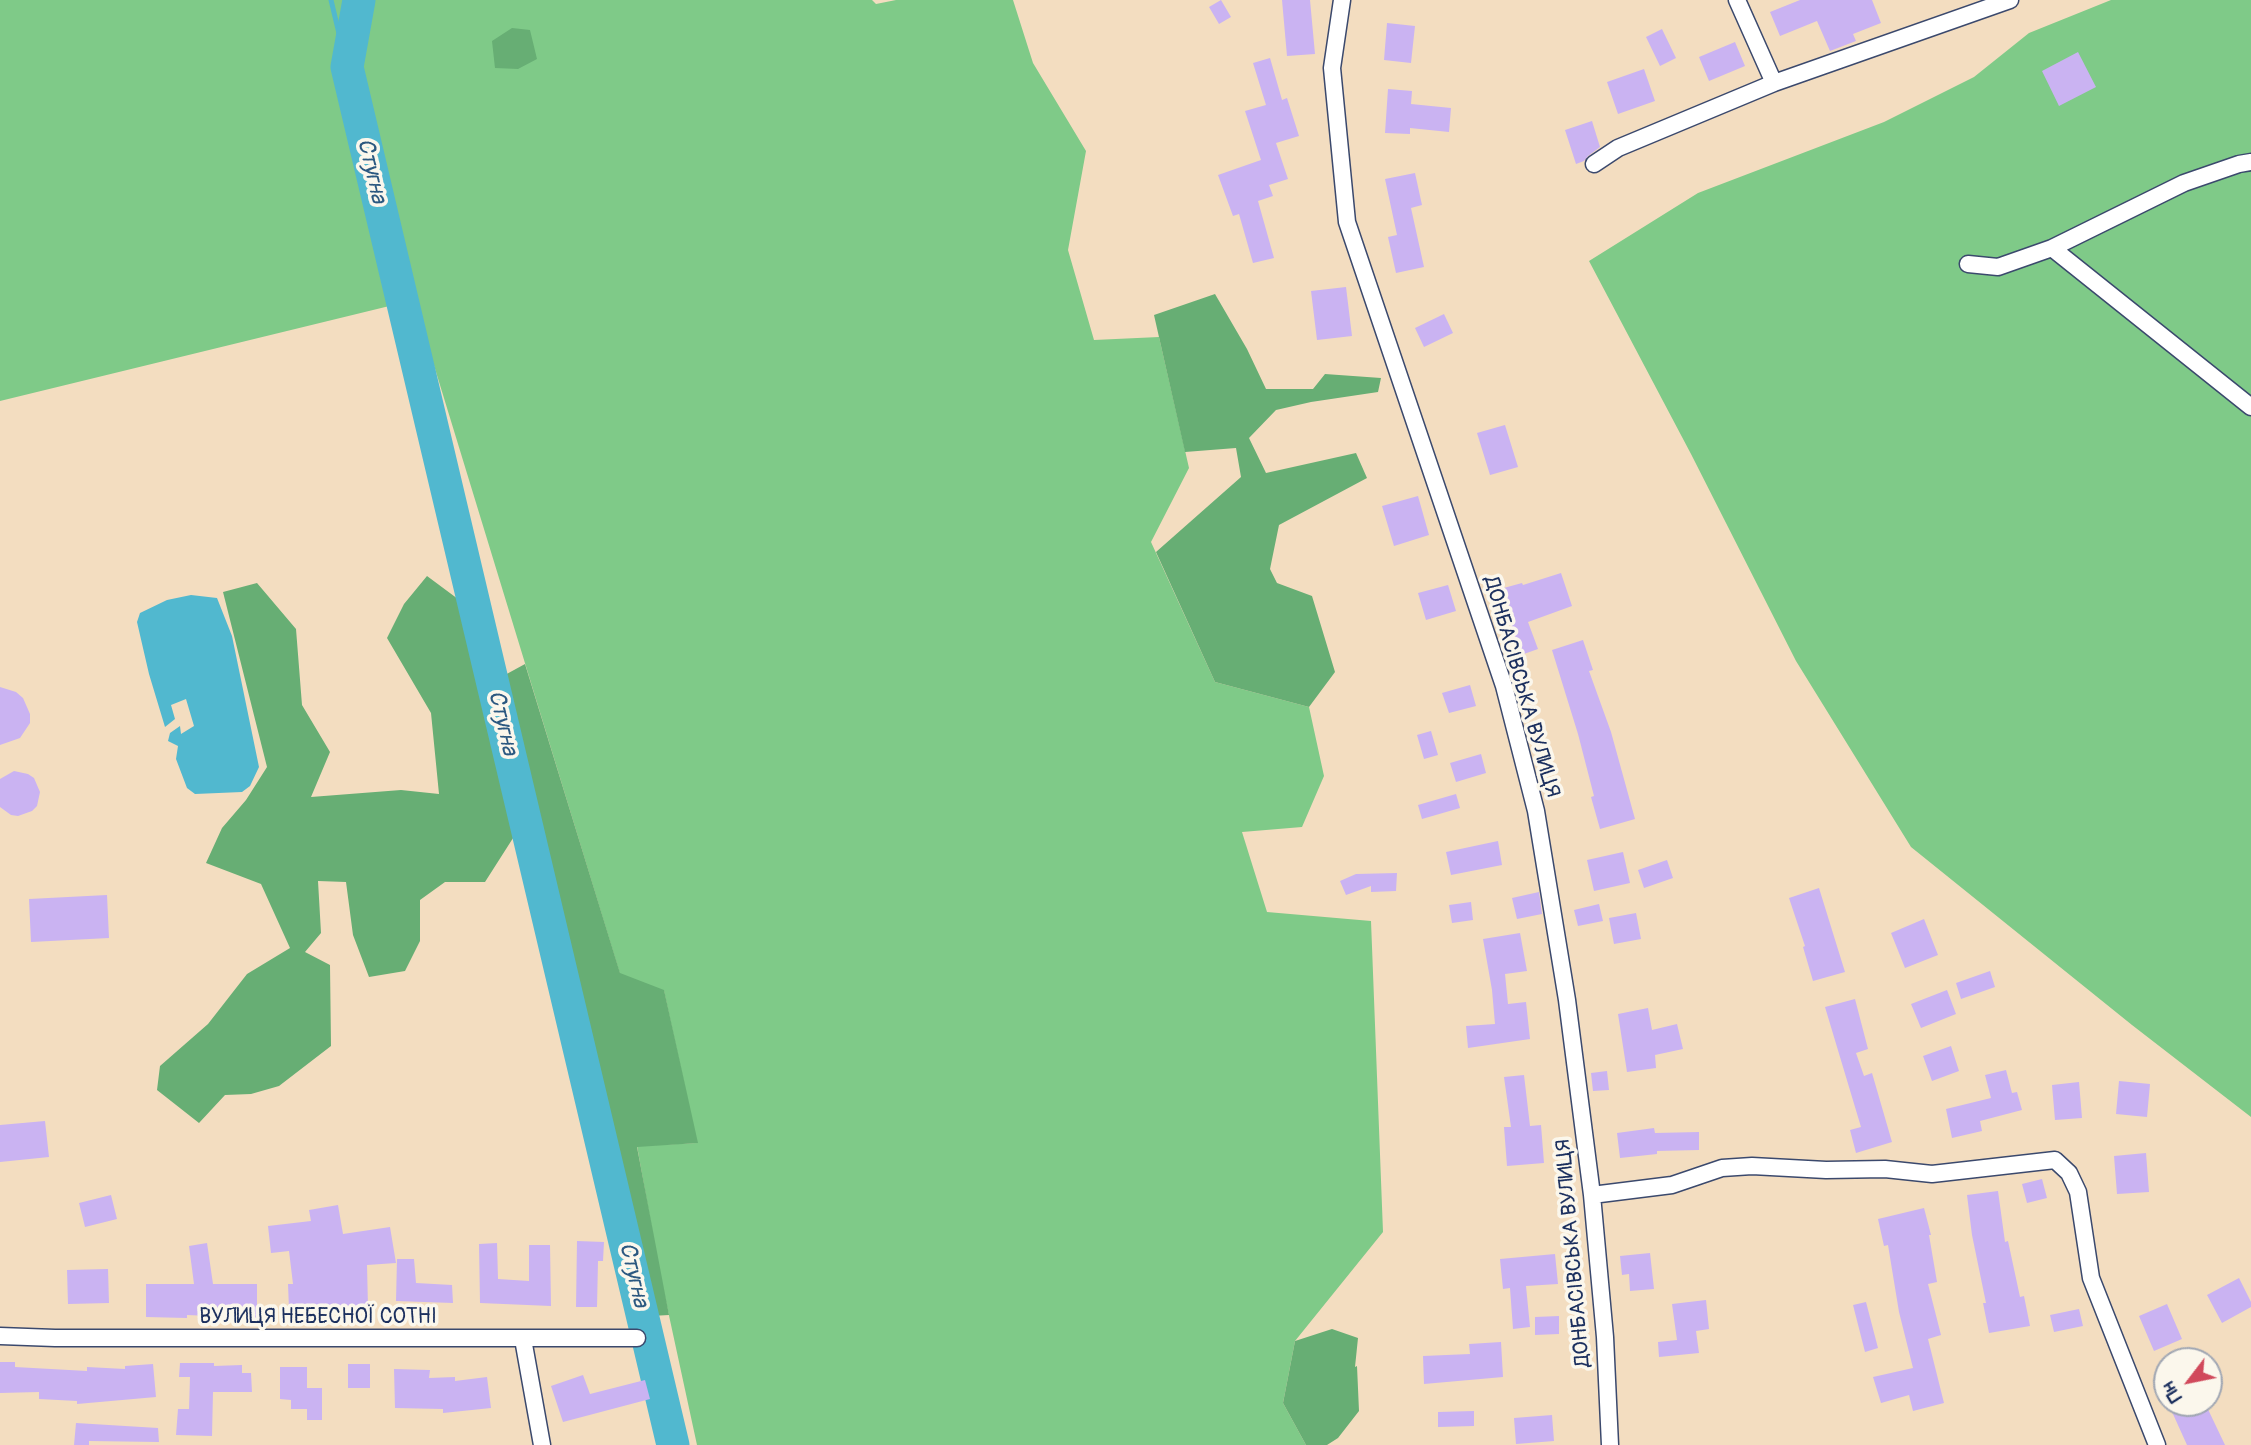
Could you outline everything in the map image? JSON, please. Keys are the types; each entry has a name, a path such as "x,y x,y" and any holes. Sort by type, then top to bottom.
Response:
{"street":[{"name":"ДОНБАСІВСЬКА ВУЛИЦЯ","path":"1342,0 1332,68 1347,222 1504,687 1536,811 1567,1000 1592,1195 1605,1337 1610,1445"},
{"path":"1737,0 1774,83"},
{"path":"1594,164 1618,148 1774,83 2010,0"},
{"path":"1968,264 1998,268 2052,248 2184,183 2251,162"},
{"path":"2052,248 2251,407"},
{"path":"1592,1195 1672,1185 1722,1168 1752,1166 1826,1170 1885,1169 1931,1174 2055,1160 2069,1173 2078,1192 2091,1278 2157,1445"},
{"name":"ВУЛИЦЯ НЕБЕСНОЇ СОТНІ","path":"0,1336 637,1338"},
{"path":"523,1339 542,1445"}],"green space":[{"path":"0,0 872,0 876,4 896,0 1013,0 1033,63 1086,151 1068,250 1094,340 1159,337 1189,468 1151,542 1215,682 1309,707 1324,776 1302,827 1242,832 1267,912 1371,921 1383,1232 1295,1341 1283,1403 1306,1445 697,1445 660,1274 637,1146 697,1143 664,991 620,974 414,300 0,401"},
{"path":"2111,0 2251,0 2251,1117 1911,847 1796,661 1589,261 1698,193 1884,122 1974,77 2029,33"},
{"path":"512,28 530,30 537,59 518,69 495,68 492,41"},
{"path":"1215,294 1247,349 1266,389 1313,389 1325,374 1381,378 1378,392 1276,410 1249,438 1266,473 1356,453 1367,478 1279,525 1270,569 1277,583 1312,596 1335,672 1309,707 1215,682 1156,552 1241,477 1236,448 1185,452 1154,315"},
{"path":"427,576 462,602 515,835 485,882 445,882 420,900 420,941 405,971 369,977 353,935 346,882 318,881 321,933 305,952 330,965 331,1046 279,1086 251,1094 225,1095 199,1123 157,1090 160,1066 208,1024 247,974 290,948 261,884 206,863 222,828 246,800 267,767 223,592 257,583 296,629 302,705 330,752 311,797 401,790 439,794 431,713 387,638 404,604"},
{"path":"525,664 620,973 664,990 698,1143 637,1147 669,1315 651,1316 602,1078 503,676"},
{"path":"1332,1329 1358,1338 1355,1367 1357,1366 1359,1411 1338,1438 1327,1445 1306,1445 1283,1403 1295,1341"}],"water":[{"path":"191,595 217,598 232,636 259,767 250,786 242,792 195,794 187,788 176,759 178,746 168,741 170,733 180,726 181,734 194,726 186,699 171,705 175,719 165,727 149,674 137,622 140,613 167,600"}],"building":[{"path":"1221,0 1231,17 1219,24 1209,7"},
{"path":"1282,0 1310,0 1315,54 1287,56"},
{"path":"1800,0 1872,0 1881,23 1853,34 1856,41 1830,51 1817,21 1780,36 1770,12"},
{"path":"1387,23 1415,26 1411,63 1384,60"},
{"path":"1662,29 1676,58 1660,66 1646,37"},
{"path":"1735,42 1745,66 1709,81 1699,57"},
{"path":"2078,52 2096,87 2059,106 2042,71"},
{"path":"1270,58 1282,100 1287,98 1299,136 1276,143 1288,179 1269,185 1273,196 1258,201 1274,258 1253,263 1239,214 1233,216 1218,175 1261,160 1245,111 1266,105 1253,63"},
{"path":"1644,69 1655,101 1618,114 1607,82"},
{"path":"1388,89 1412,91 1411,104 1451,108 1449,132 1410,128 1410,134 1385,133"},
{"path":"1592,121 1600,147 1584,161 1576,164 1565,130"},
{"path":"1415,173 1422,205 1411,208 1424,267 1396,273 1388,237 1397,235 1385,179"},
{"path":"1346,287 1352,336 1317,340 1311,291"},
{"path":"1444,314 1453,333 1424,347 1415,328"},
{"path":"1505,425 1518,467 1490,475 1477,433"},
{"path":"1418,496 1429,535 1394,546 1382,506"},
{"path":"1561,573 1572,606 1528,622 1538,649 1521,655 1500,589"},
{"path":"1448,585 1456,611 1426,620 1418,593"},
{"path":"1583,640 1593,670 1589,671 1611,732 1635,819 1600,829 1578,734 1552,650"},
{"path":"1470,685 1476,706 1449,713 1442,693"},
{"path":"0,687 16,692 23,698 30,714 30,723 20,738 0,745"},
{"path":"1431,731 1438,755 1424,759 1417,735"},
{"path":"1481,754 1486,773 1456,782 1450,763"},
{"path":"14,771 34,778 40,792 37,806 18,816 11,815 0,807 0,779"},
{"path":"1456,794 1460,808 1422,819 1418,805"},
{"path":"1498,841 1502,865 1451,875 1446,852"},
{"path":"1623,852 1630,883 1594,891 1587,860"},
{"path":"1667,860 1673,878 1644,888 1638,870"},
{"path":"1397,873 1396,891 1371,892 1371,886 1346,895 1340,881 1356,874"},
{"path":"1819,888 1845,972 1813,981 1789,898"},
{"path":"1539,892 1542,914 1517,919 1512,898"},
{"path":"107,895 109,938 31,942 29,899"},
{"path":"1471,902 1473,920 1452,923 1449,905"},
{"path":"1599,904 1603,921 1578,926 1574,910"},
{"path":"1636,913 1641,939 1614,944 1609,918"},
{"path":"1924,919 1938,955 1905,968 1891,933"},
{"path":"1520,933 1527,971 1505,974 1508,1004 1526,1002 1530,1039 1468,1048 1466,1026 1495,1024 1483,939"},
{"path":"1990,971 1995,987 1961,999 1956,983"},
{"path":"1947,990 1956,1014 1921,1028 1911,1004"},
{"path":"1855,999 1868,1049 1856,1053 1864,1076 1872,1073 1892,1142 1856,1153 1850,1130 1861,1127 1825,1007"},
{"path":"1648,1008 1652,1030 1677,1024 1683,1049 1655,1055 1656,1068 1627,1072 1618,1014"},
{"path":"1951,1046 1959,1071 1932,1081 1923,1056"},
{"path":"2006,1070 2012,1093 2017,1092 2022,1110 1980,1121 1982,1131 1952,1138 1946,1109 1991,1098 1985,1075"},
{"path":"1607,1071 1609,1090 1593,1091 1591,1073"},
{"path":"1524,1075 1530,1126 1541,1125 1544,1163 1507,1166 1504,1127 1511,1127 1504,1077"},
{"path":"2119,1081 2150,1084 2147,1117 2116,1114"},
{"path":"2079,1082 2082,1118 2055,1120 2052,1085"},
{"path":"45,1121 49,1157 0,1162 0,1125"},
{"path":"1654,1128 1655,1133 1699,1132 1699,1150 1657,1151 1657,1154 1620,1158 1617,1133"},
{"path":"2146,1153 2149,1192 2117,1194 2114,1156"},
{"path":"2042,1179 2047,1198 2027,1203 2022,1184"},
{"path":"1998,1191 2005,1242 2008,1241 2020,1297 2024,1296 2030,1326 1989,1333 1967,1195"},
{"path":"111,1195 117,1219 85,1227 79,1203"},
{"path":"338,1205 343,1234 390,1227 396,1263 367,1265 368,1307 289,1309 288,1284 293,1284 289,1251 271,1253 268,1226 311,1221 309,1210"},
{"path":"1924,1208 1931,1235 1937,1282 1928,1284 1941,1335 1928,1339 1944,1403 1913,1411 1909,1395 1881,1403 1873,1377 1913,1368 1899,1312 1888,1245 1884,1246 1878,1219"},
{"path":"577,1241 604,1242 603,1261 598,1261 597,1307 576,1307"},
{"path":"207,1243 213,1284 257,1284 257,1318 187,1315 187,1318 146,1317 146,1284 194,1284 189,1246"},
{"path":"497,1243 498,1279 529,1281 529,1245 550,1245 551,1306 480,1303 479,1244"},
{"path":"1650,1253 1654,1289 1630,1291 1629,1274 1622,1275 1620,1256"},
{"path":"1555,1254 1558,1284 1526,1286 1530,1327 1513,1329 1510,1288 1503,1289 1500,1259"},
{"path":"397,1259 414,1259 416,1283 452,1285 453,1303 396,1301"},
{"path":"108,1269 109,1303 68,1304 67,1270"},
{"path":"2239,1278 2251,1307 2222,1323 2207,1295"},
{"path":"1706,1300 1709,1329 1696,1331 1699,1353 1659,1357 1658,1342 1677,1340 1672,1304"},
{"path":"1866,1302 1878,1348 1865,1352 1853,1305"},
{"path":"2167,1304 2182,1339 2153,1349 2139,1316"},
{"path":"2079,1309 2083,1326 2054,1332 2050,1315"},
{"path":"1559,1316 1559,1334 1535,1335 1535,1317"},
{"path":"1501,1342 1503,1377 1424,1384 1423,1356 1470,1354 1469,1344"},
{"path":"0,1362 15,1362 15,1367 87,1371 87,1367 125,1369 125,1366 153,1364 156,1397 77,1404 77,1401 39,1399 39,1392 0,1393"},
{"path":"180,1363 242,1365 242,1373 251,1373 252,1392 213,1392 212,1436 176,1435 178,1409 189,1409 190,1377 179,1377"},
{"path":"348,1364 370,1364 370,1388 348,1388"},
{"path":"280,1367 307,1367 307,1388 322,1388 322,1420 307,1420 307,1409 291,1409 291,1400 280,1399"},
{"path":"394,1369 430,1370 429,1378 455,1377 455,1381 487,1377 491,1408 443,1413 443,1409 395,1408"},
{"path":"583,1375 590,1394 645,1380 650,1399 563,1422 551,1386"},
{"path":"1474,1411 1474,1426 1438,1427 1438,1412"},
{"path":"1552,1415 1554,1441 1516,1444 1514,1418"},
{"path":"2174,1417 2212,1417 2225,1445 2187,1445"},
{"path":"76,1423 158,1428 159,1442 89,1441 89,1445 74,1445"}],"waterway":[{"path":"331,0 347,67"},
{"name":"Стугна","path":"359,0 347,67 673,1445"}]}
